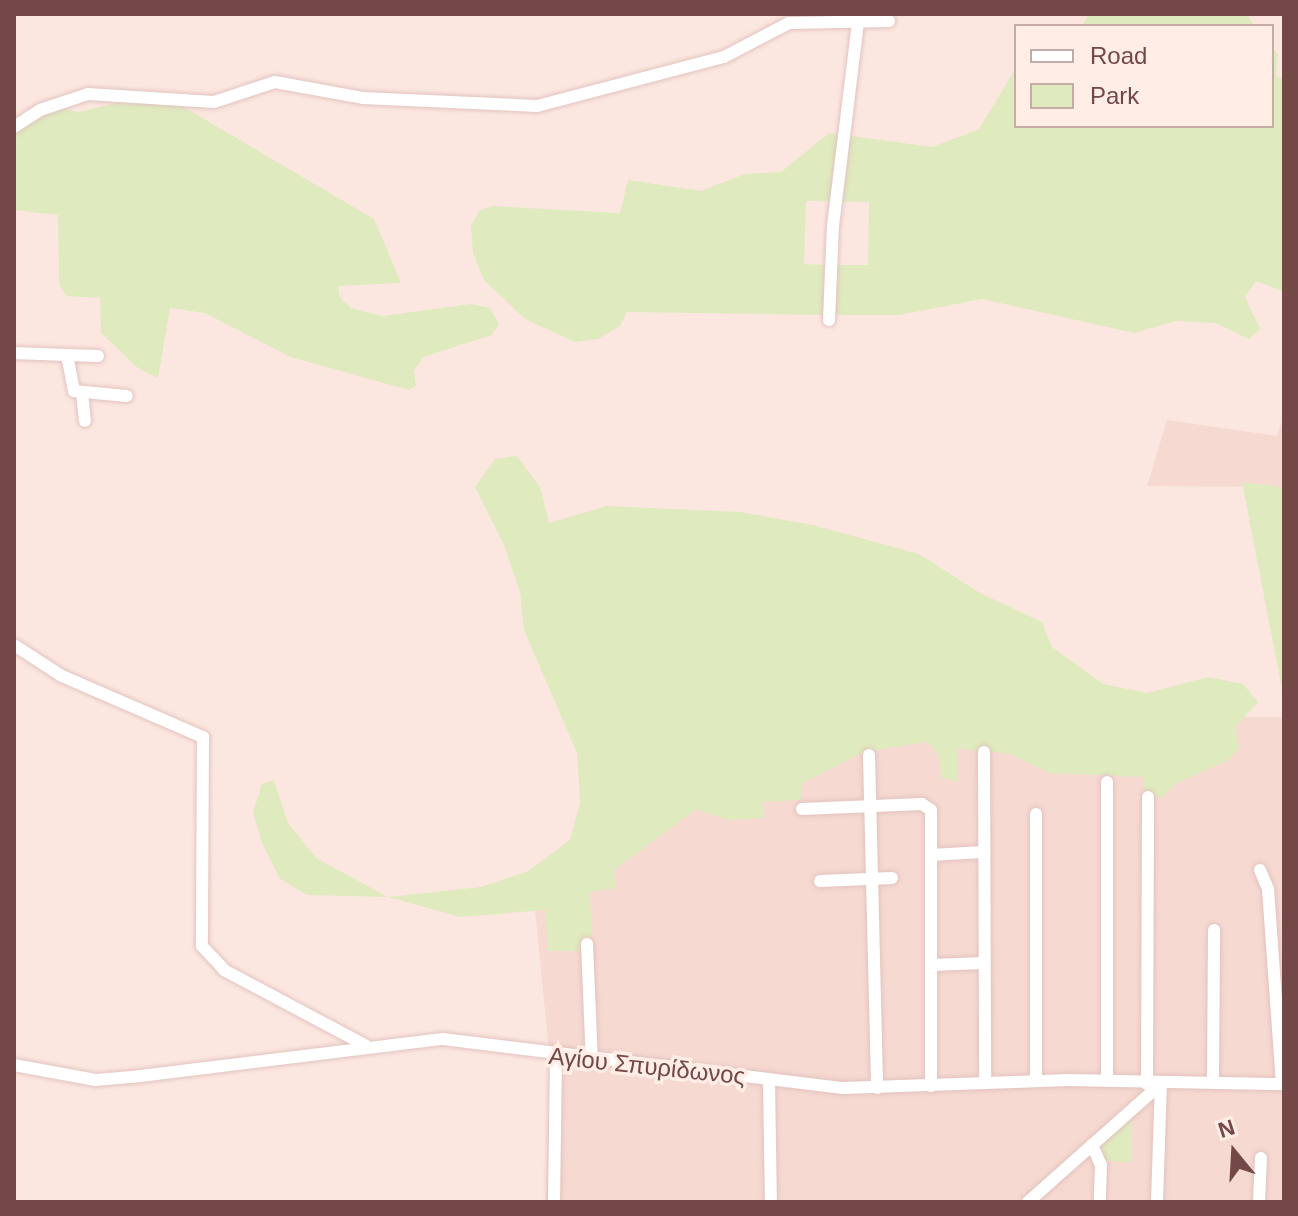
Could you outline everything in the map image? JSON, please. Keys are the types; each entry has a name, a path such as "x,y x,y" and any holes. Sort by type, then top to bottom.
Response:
{"street":[{"path":"829,320 833,226 859,17"},
{"path":"14,127 40,110 88,94 214,102 289,81 363,98 537,106 724,57 789,23 859,17 889,21"},
{"path":"14,353 98,356"},
{"path":"67,355 70,386 82,393 127,396"},
{"path":"82,393 85,421"},
{"path":"14,645 62,676 203,737 202,946 224,970 365,1045"},
{"path":"984,752 985,1083"},
{"path":"869,755 877,1088"},
{"path":"1107,782 1107,1081"},
{"path":"1134,1102 1141,1083 1148,797"},
{"path":"802,809 928,806 931,855 931,1086"},
{"path":"1036,814 1036,1081"},
{"path":"931,855 983,852"},
{"path":"1260,870 1268,889 1283,1083"},
{"path":"820,881 892,878"},
{"path":"1213,1080 1214,930"},
{"path":"587,944 592,1062"},
{"path":"931,965 983,963"},
{"name":"Αγίου Σπυρίδωνος","path":"14,1065 96,1080 365,1045 443,1039 592,1062 769,1081 877,1088 1036,1081 1161,1084 1213,1080 1283,1083"},
{"path":"554,1202 556,1056"},
{"path":"769,1081 771,1202"},
{"path":"1028,1202 1092,1145 1134,1102 1161,1084"},
{"path":"1157,1202 1161,1084"},
{"path":"1092,1145 1101,1165 1100,1202"},
{"path":"1259,1202 1261,1158"}],"shaded area":[{"path":"1284,415 1284,487 1147,486 1167,420 1277,436"},
{"path":"892,715 1284,717 1284,1202 546,1202 550,1061 532,880"}],"green space":[{"path":"1089,14 1247,14 1253,24 1083,24"},
{"path":"1274,49 1278,54 1276,75 1284,81 1284,292 1256,281 1245,297 1260,329 1249,339 1215,323 1176,321 1134,333 982,299 899,315 833,315 833,265 868,265 869,202 806,201 804,264 824,265 824,315 627,312 620,326 598,339 575,342 525,319 484,280 473,253 471,226 480,210 492,206 620,213 628,180 701,191 745,174 781,172 829,133 932,147 979,129 1014,71 1014,128 1274,128"},
{"path":"126,101 182,106 374,219 401,283 338,286 340,298 351,308 382,316 471,304 490,308 499,324 492,335 423,357 414,371 416,386 409,390 290,357 205,313 170,308 158,378 139,369 101,333 100,298 66,296 59,284 58,215 14,210 14,131 56,107 78,112"},
{"path":"517,456 540,487 549,523 607,506 740,512 813,525 919,554 980,593 1042,622 1052,647 1103,684 1147,693 1208,677 1243,684 1258,702 1235,727 1239,748 1229,760 1177,783 1162,797 1144,796 1144,777 1049,773 1010,754 957,748 957,782 942,778 938,754 927,742 864,752 801,784 801,800 762,802 764,818 728,820 696,809 614,870 616,888 590,892 592,951 548,951 545,910 460,917 388,897 481,887 528,871 570,840 580,802 577,753 524,630 520,592 504,545 475,487 495,459"},
{"path":"1242,482 1284,487 1284,700"},
{"path":"274,780 288,823 316,858 388,897 307,895 280,879 262,843 253,813 262,784"},
{"path":"1132,1114 1131,1162 1105,1161 1099,1146"}]}
